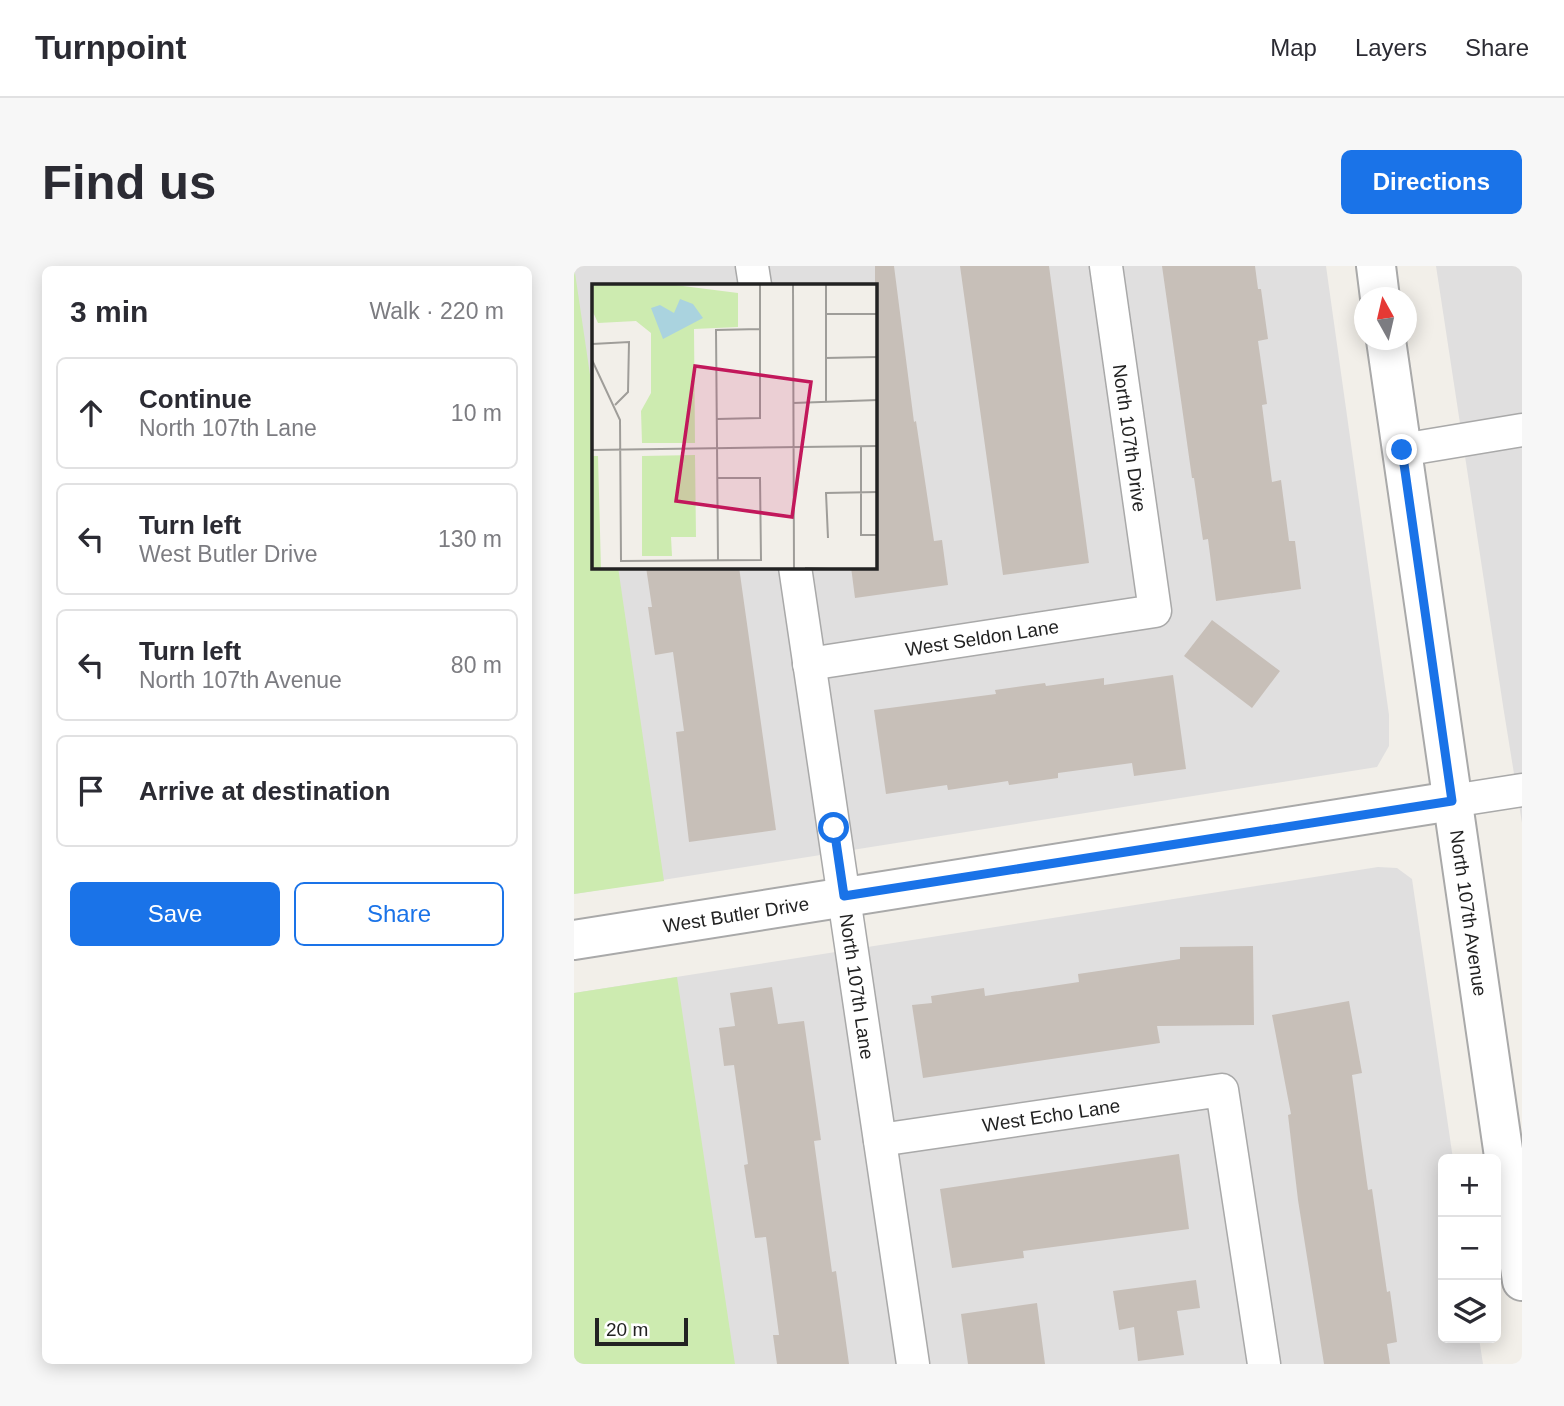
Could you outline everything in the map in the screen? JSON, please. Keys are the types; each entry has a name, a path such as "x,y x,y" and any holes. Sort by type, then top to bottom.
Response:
{"street":[{"path":"752,266 755,284"},
{"name":"North 107th Drive","path":"1106,266 1155,611"},
{"path":"1376,266 1379,287"},
{"name":"North 107th Avenue","path":"1387,350 1522,1281"},
{"path":"1402,450 1522,430"},
{"name":"North 107th Lane","path":"795,569 913,1364"},
{"name":"West Seldon Lane","path":"809,663 1155,611"},
{"name":"West Butler Drive","path":"574,940 1522,790"},
{"name":"West Echo Lane","path":"880,1140 1222,1090 1264,1364"}],"shaded area":[{"path":"574,266 1326,266 1389,715 1389,746 1377,767 574,894"},
{"path":"1436,266 1522,266 1522,823 1504,712"},
{"path":"1378,867 1397,868 1412,879 1452,1154 1438,1154 1438,1343 1480,1343 1483,1364 574,1364 574,993"}],"green space":[{"path":"574,266 592,388 592,569 618,569 664,881 574,894"},
{"path":"677,977 735,1364 574,1364 574,993"}],"building":[{"path":"875,266 894,266 914,422 916,421 934,541 942,540 948,585 855,598 851,569 877,569"},
{"path":"960,266 1049,266 1089,563 1003,575"},
{"path":"1162,266 1255,266 1268,339 1258,341 1267,404 1262,405 1272,482 1281,480 1289,541 1295,541 1301,589 1216,601 1208,539 1203,540 1192,478"},
{"path":"646,569 739,569 776,830 689,842 676,732 684,731 673,652 655,655 648,607 652,607"},
{"path":"1212,620 1280,671 1252,708 1184,656"},
{"path":"1173,675 1186,769 1134,776 1132,763 1058,773 1058,778 1009,785 1008,781 948,790 947,785 886,794 874,710 996,694 995,690 1045,683 1046,686 1104,678 1104,685"},
{"path":"1253,946 1254,1025 1157,1026 1160,1043 923,1078 912,1005 932,1003 931,996 984,988 985,996 1079,982 1078,974 1180,959 1180,947"},
{"path":"772,987 778,1024 804,1021 821,1140 814,1141 832,1272 836,1271 849,1364 777,1364 773,1335 779,1335 766,1237 755,1238 744,1165 748,1164 734,1065 724,1066 719,1028 735,1026 730,993"},
{"path":"1349,1001 1362,1073 1352,1075 1368,1190 1372,1189 1397,1342 1387,1344 1390,1364 1324,1364 1298,1200 1288,1115 1291,1114 1272,1015"},
{"path":"1179,1154 1189,1229 1023,1251 1024,1258 952,1268 940,1189"},
{"path":"1196,1280 1200,1308 1177,1311 1184,1355 1138,1361 1134,1327 1119,1330 1113,1291"},
{"path":"1037,1303 1045,1364 968,1364 961,1314"}],"route":[{"path":"834,828 844,896 1452,801 1402,450"}]}
